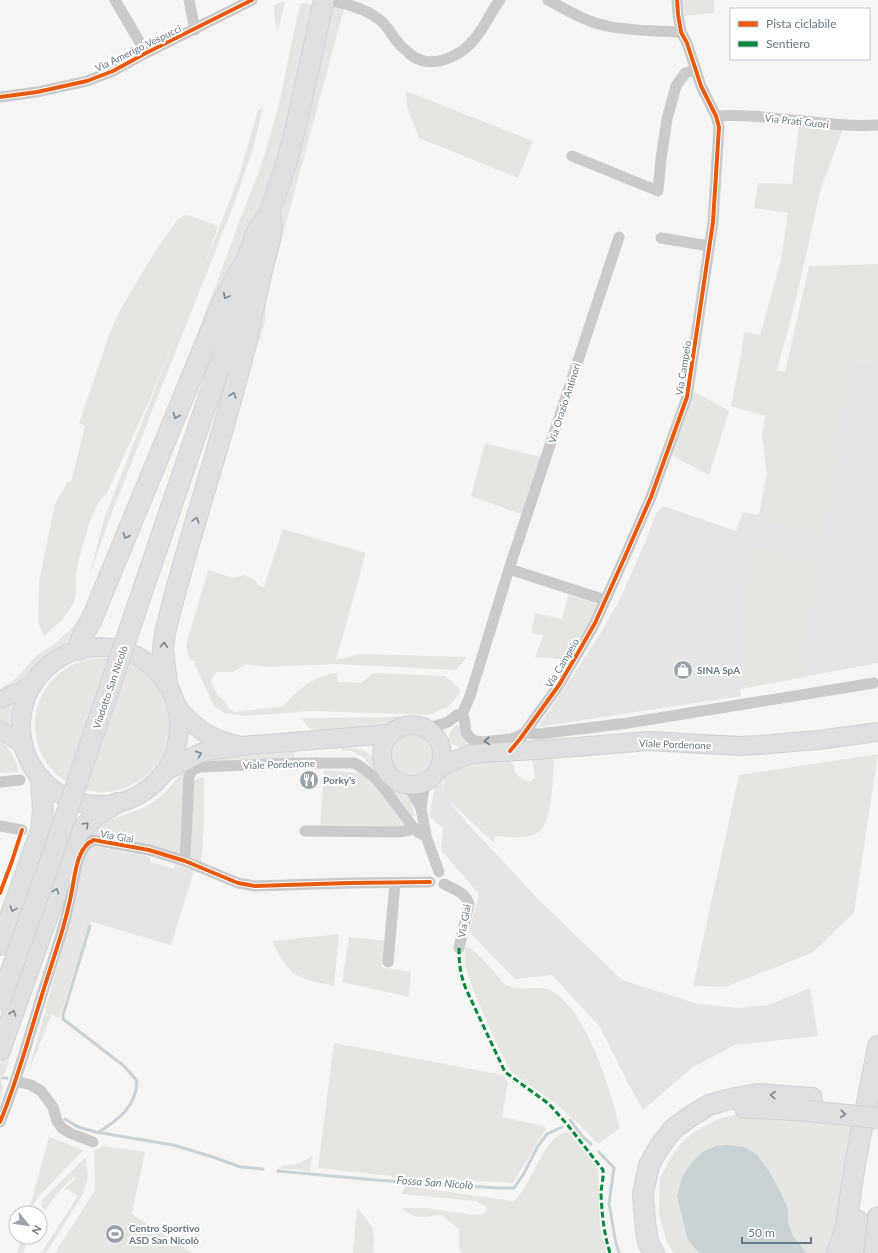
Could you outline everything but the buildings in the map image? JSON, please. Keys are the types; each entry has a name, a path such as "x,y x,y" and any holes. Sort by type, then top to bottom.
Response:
{"highway":[{"name":"Viadotto San Nicolò","path":"0,1002 218,370 287,162 328,0"},
{"path":"79,650 81,639 91,622 223,301 246,259 257,231 270,212"},
{"path":"167,684 163,649 165,633 250,329 260,277 271,232 270,212"},
{"path":"0,945 41,830 43,802 41,779"},
{"path":"0,1050 78,833 95,816 117,803"},
{"path":"836,1253 845,1231 855,1164 878,1046"},
{"path":"853,1253 878,1050"},
{"path":"654,1253 648,1242 643,1193 649,1165 660,1146 673,1130 691,1116 709,1105 730,1099 758,1094 878,1118"},
{"path":"664,1253 655,1234 650,1207 653,1186 668,1150 676,1139 692,1126 728,1109 810,1105 878,1104"},
{"path":"875,1253 878,1217"}],"main road":[{"name":"Viale Pordenone","path":"106,647 129,652 142,659 161,676 167,684 177,707 179,724 178,740 173,756 164,772 155,783 141,794 131,799 117,803 96,805 76,801 54,791 41,779 31,764 23,746 21,732 22,716 25,702 34,683 53,662 65,655 79,650 106,647"},
{"name":"Viale Pordenone","path":"0,700 34,683"},
{"name":"Viale Pordenone","path":"177,707 202,731 219,740 242,746"},
{"name":"Viale Pordenone","path":"164,772 200,753 242,746 390,734 398,728 409,725 420,726 449,748 472,754"},
{"name":"Viale Pordenone","path":"0,729 23,746"},
{"name":"Viale Pordenone","path":"416,784 432,777 439,768 448,763 472,754 520,744 649,741 733,746 760,745 878,732"},
{"path":"390,734 383,747 382,757 384,766 390,776 398,782 416,784"},
{"path":"433,736 441,749 442,758 439,768"},
{"name":"Viale Pordenone","path":"343,738 364,746 382,757"}],"street":[{"name":"Via Amerigo Vespucci","path":"115,0 146,53"},
{"name":"Via Amerigo Vespucci","path":"189,0 195,30"},
{"name":"Via Amerigo Vespucci","path":"0,97 37,92 87,81 113,71 252,0"},
{"path":"328,0 356,6 380,20 390,30 400,45 417,59 426,61 437,61 451,57 464,50 481,30 500,0"},
{"path":"548,0 590,21 607,26 682,32"},
{"name":"Via Campeio","path":"520,744 580,651 605,600 651,498 687,397 713,222 719,127 716,116 701,86 682,32 677,0"},
{"path":"572,156 658,191 667,119 676,86 685,73 696,70"},
{"name":"Via Prati Guori","path":"716,116 732,115 775,118 846,126 878,125"},
{"name":"Via Orazio Antinori","path":"462,714 470,696 509,569 619,237"},
{"path":"661,238 709,246"},
{"path":"509,569 605,600"},
{"path":"433,736 448,722 462,714 466,732 470,738 475,741 483,742 510,739 520,744 539,734 628,723 874,683"},
{"name":"Viale Pordenone","path":"184,861 189,776 194,770 200,767 294,763 354,763 362,767 376,781 413,827 419,833 426,836"},
{"path":"0,782 20,780"},
{"path":"416,784 426,836 440,872 445,877 444,884 438,888 433,886 430,879 432,874 440,872"},
{"path":"416,784 421,808"},
{"path":"0,826 22,830"},
{"path":"305,831 399,832 409,830 413,827"},
{"name":"Via Giai","path":"0,1122 15,1081 69,908 77,864 89,842 94,840 149,850 184,861 223,878 238,883 255,886 430,882"},
{"path":"388,962 395,883"},
{"name":"Via Giai","path":"444,884 462,893 468,898 469,904 459,948"},
{"path":"15,1081 31,1085 41,1091 54,1107 57,1121 62,1128 70,1133 93,1142"}],"shaded area":[{"path":"683,0 714,0 714,13 684,16"},
{"path":"285,2 278,30 275,22 274,6 278,3"},
{"path":"301,3 315,5 270,191 76,637 67,645 40,662 24,682 0,696 0,689 16,678 37,655 53,645 71,629 82,613 92,594 183,371 259,171 284,82"},
{"path":"330,7 344,9 275,264 266,305 265,323 238,407 176,630 264,277 284,206"},
{"path":"406,91 533,141 518,178 419,138 407,107"},
{"path":"263,107 254,146 234,204 109,520 89,577 104,519 175,338 149,401 107,493 98,503 89,524 76,572 74,603 62,620 44,636 38,622 39,582 55,504 68,481 71,482 85,426 79,423 110,332 124,303 158,247 177,220 185,215 218,226 203,269 238,179 258,110"},
{"path":"799,125 843,129 821,188 796,299 777,371 785,372 809,266 878,264 878,361 853,362 826,538 760,520 759,515 767,473 762,436 765,416 731,406 744,332 760,335 781,260 788,213 754,208 758,183 792,184"},
{"path":"878,361 878,663 740,689 741,696 538,727 597,639 618,603 644,545 656,513 663,506 736,531 743,512 759,515 767,473 762,436 776,371 785,372 828,363"},
{"path":"695,392 729,411 709,475 671,455"},
{"path":"485,443 541,457 523,515 471,496"},
{"path":"283,529 366,553 336,660 360,654 467,657 456,670 336,664 266,667 247,664 232,672 216,672 211,681 217,694 226,703 229,709 236,712 283,706 294,694 307,684 329,674 337,673 338,682 361,683 372,674 379,673 445,676 459,688 460,693 449,706 429,715 311,711 246,716 224,713 214,706 194,663 196,662 189,658 186,645 208,570 233,578 244,575 256,581 258,585 264,587"},
{"path":"754,545 820,561 805,677 739,689 740,603 744,571"},
{"path":"568,595 600,605 566,659 535,657 543,636 531,633 535,613 562,619"},
{"path":"102,658 127,663 149,678 164,700 169,725 164,750 149,772 127,787 102,792 77,787 55,772 40,750 35,725 40,700 55,678 77,663"},
{"path":"13,702 10,729 0,723 0,709"},
{"path":"401,717 390,726 319,732 310,729 301,718"},
{"path":"457,725 470,747 469,749 458,747 449,740 449,736 454,726"},
{"path":"409,732 417,732 422,733 429,738 434,745 434,763 429,770 422,775 409,776 401,773 394,766 391,758 391,750 394,742 401,735"},
{"path":"0,740 5,744 12,755 18,772 0,773"},
{"path":"342,747 359,749 367,752 375,760 382,774 388,781 403,789 409,796 415,816 411,816 400,799 377,775 363,757 352,751 341,751"},
{"path":"294,752 294,757 197,765 203,760"},
{"path":"549,754 554,761 549,809 544,826 535,834 524,837 495,836 493,842 446,798 443,785 445,778 450,770 457,765 471,762 504,759 513,764 518,776 530,782 535,778 532,757"},
{"path":"878,754 854,913 812,953 725,987 693,986 739,775"},
{"path":"187,767 181,850 178,854 89,833 103,823 142,808 155,801"},
{"path":"324,770 361,773 384,797 405,827 320,829"},
{"path":"198,778 204,778 204,826 201,863 191,859 193,786 194,782"},
{"path":"443,783 443,791 448,800 467,823 542,903 622,980 698,1004 737,1008 769,1005 810,988 818,1036 735,1045 693,1067 643,1110 600,1027 552,975 515,979 469,932 479,894 441,850 443,828 429,816 435,787"},
{"path":"93,846 150,857 150,862 174,869 176,864 194,871 171,945 85,920 72,965 59,960 77,896 79,873 86,855"},
{"path":"64,894 28,999 5,1073 1,1081 3,1086 0,1102 0,1065 35,966"},
{"path":"85,920 91,921 59,1019 52,1014 28,1073 59,960 72,965"},
{"path":"339,934 334,986 308,980 292,972 285,964 272,941"},
{"path":"349,937 386,941 382,967 411,972 409,997 342,982"},
{"path":"466,946 479,955 505,984 517,988 540,988 550,990 563,999 575,1014 586,1032 595,1052 620,1128 598,1144 583,1128 554,1102 510,1070 474,992 465,966"},
{"path":"334,1043 503,1075 508,1082 502,1117 544,1126 546,1129 513,1183 400,1177 318,1168"},
{"path":"738,1114 853,1124 831,1253 674,1253 667,1243 659,1214 660,1178 672,1156 681,1143 696,1131 718,1119"},
{"path":"568,1131 598,1169 600,1228 607,1253 462,1253 459,1247 459,1229 441,1215 420,1217 406,1212 401,1208 425,1208 474,1215 484,1214 488,1208 476,1201 402,1194 405,1186 514,1201 525,1187 548,1146 559,1135"},
{"path":"49,1137 83,1150 39,1196 34,1205 30,1205"},
{"path":"727,1145 745,1147 757,1155 769,1171 788,1209 788,1223 793,1236 806,1252 805,1253 699,1253 688,1240 677,1197 682,1177 692,1162 704,1151 716,1146"},
{"name":"Centro Sportivo ASD San Nicolò","path":"103,1146 145,1152 132,1214 192,1253 55,1253 95,1190 94,1150"},
{"path":"312,1155 310,1171 278,1168 297,1164"},
{"path":"86,1157 88,1177 82,1196 46,1253 41,1253 46,1245 48,1245 48,1242 78,1196 67,1189 64,1189 76,1178 74,1177 62,1188 48,1206 41,1205 42,1200"},
{"path":"357,1207 373,1228 373,1253 353,1253"},
{"path":"20,1245 26,1245 23,1253 17,1253"}],"waterway":[{"path":"90,926 63,1019 124,1066 137,1081 136,1090 130,1105 120,1117 99,1132"},
{"name":"Fossa San Nicolò","path":"65,1119 78,1127 96,1132 173,1145 241,1167 263,1169"},
{"name":"Fossa San Nicolò","path":"570,1120 583,1137 591,1144"},
{"name":"Fossa San Nicolò","path":"278,1171 376,1180 514,1188 523,1175 538,1146 547,1134 562,1127"},
{"name":"Fossa San Nicolò","path":"599,1152 614,1168 609,1203 619,1253"}],"marked path":[{"path":"459,948 460,968 464,984 505,1072 549,1104 603,1170 601,1194 602,1209 610,1253"}],"cycle path":[{"path":"0,97 37,92 87,81 113,71 252,0"},
{"path":"510,751 559,685 595,623 651,497 687,397 713,222 719,127 716,116 701,86 687,43 681,32 677,0"},
{"path":"0,893 22,830"},
{"path":"0,1122 17,1076 60,937 80,855 88,843 94,840 149,850 185,861 238,883 255,886 430,882"}],"place":[{"name":"SINA SpA","path":"683,670"},
{"name":"Porky's","path":"309,780"},
{"name":"Centro Sportivo ASD San Nicolò","path":"115,1234"}]}
